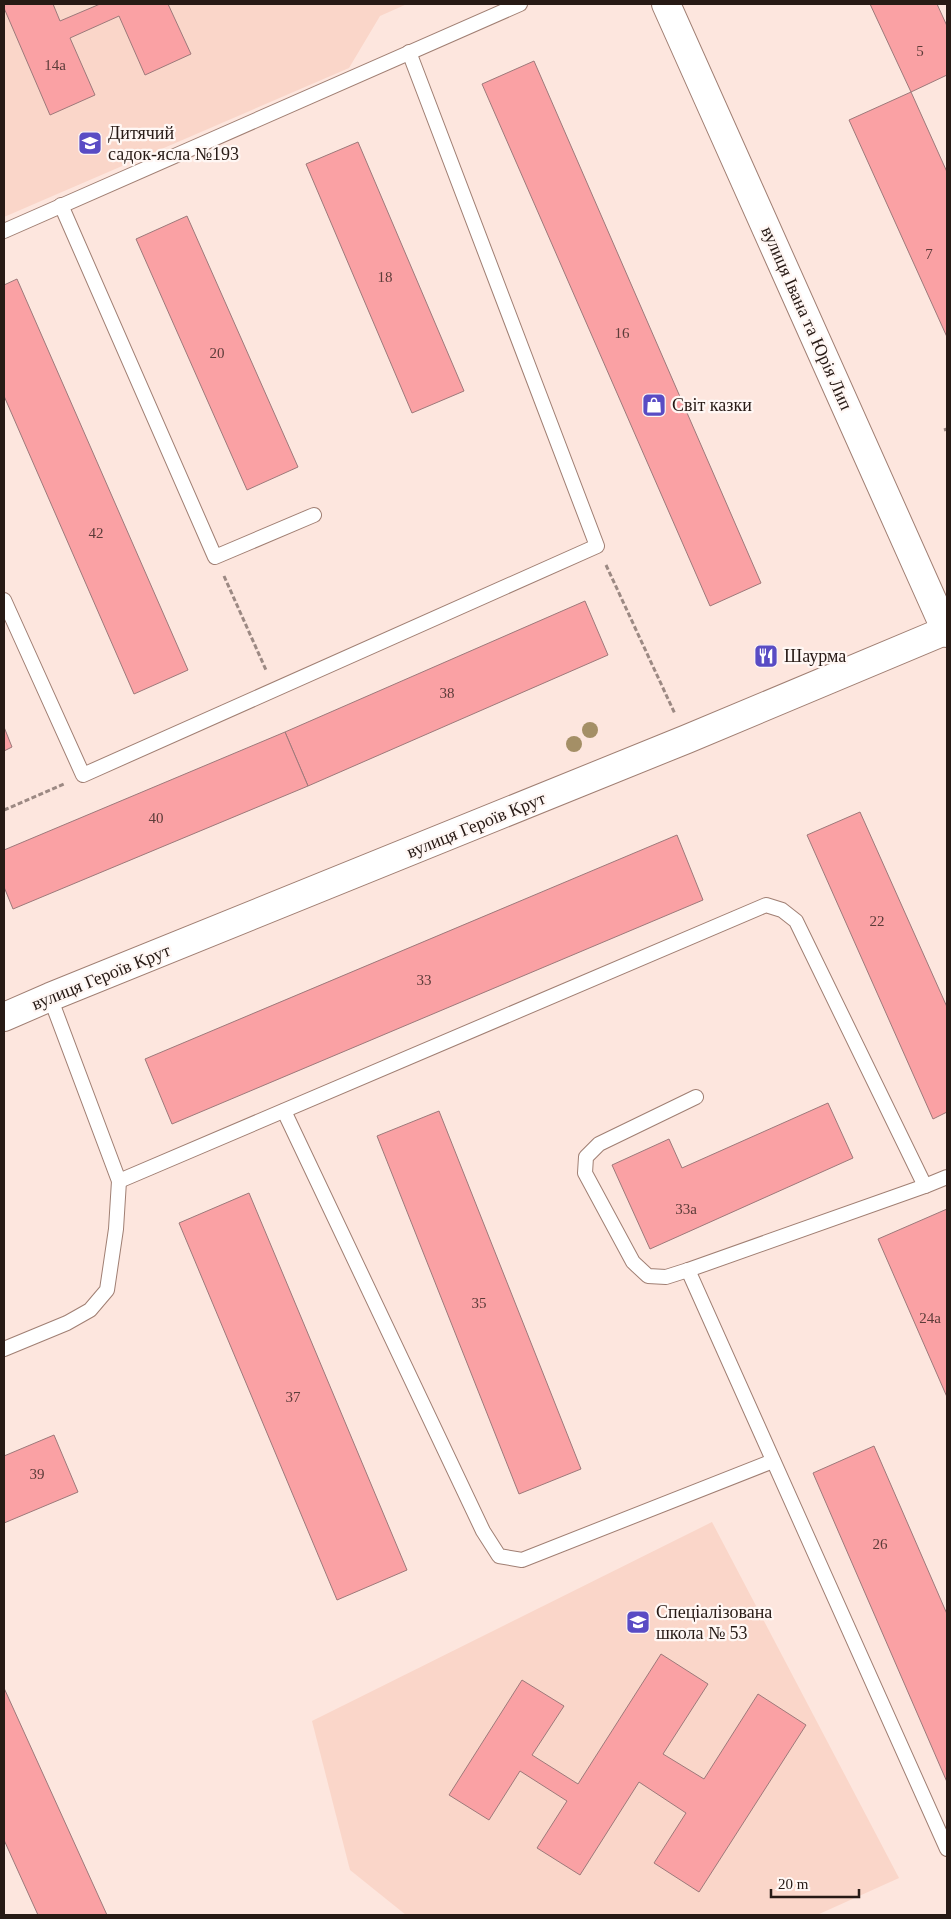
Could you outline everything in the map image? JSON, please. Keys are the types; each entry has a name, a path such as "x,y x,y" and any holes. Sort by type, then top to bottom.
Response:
{"street":[{"name":"вулиця Івана та Юрія Лип","path":"666,4 947,631"},
{"name":"вулиця Героїв Крут","path":"4,1017 947,631"}],"lane":[{"path":"4,231 520,4"},
{"path":"4,600 83,775 597,546 409,52"},
{"path":"61,205 215,557 314,515"},
{"path":"119,1181 766,905 782,910 796,921 925,1186"},
{"path":"4,1349 90,1310 107,1290 116,1229 119,1181 50,997"},
{"path":"696,1097 599,1144 586,1157 585,1174 633,1262 648,1276 666,1277 688,1270 947,1177"},
{"path":"284,1111 483,1531 499,1556 522,1560 773,1461"},
{"path":"688,1270 947,1849"}],"path":[{"path":"597,546 687,739"},
{"path":"215,557 275,690"},
{"path":"4,810 83,775"}],"shaded area":[{"name":"Дитячий садок-ясла №193","path":"4,4 407,4 380,16 349,68 4,217"},
{"name":"Спеціалізована школа № 53","path":"712,1522 899,1878 817,1915 406,1915 350,1870 312,1721"}],"building":[{"path":"4,4 53,4 60,21 100,4 168,4 191,54 145,75 119,16 70,38 95,95 50,115 4,8"},
{"path":"870,4 937,4 947,26 947,75 911,92"},
{"path":"534,61 761,583 710,606 482,84"},
{"path":"911,92 947,172 947,337 849,120"},
{"path":"358,142 464,391 412,413 306,164"},
{"path":"187,216 298,467 247,490 136,239"},
{"path":"17,279 188,670 134,694 4,396 4,285"},
{"path":"585,601 608,655 308,786 285,732"},
{"path":"4,727 12,747 4,751"},
{"path":"285,732 308,786 13,909 4,887 4,850"},
{"path":"860,812 947,1007 947,1112 933,1119 807,835"},
{"path":"677,835 703,900 172,1124 145,1059"},
{"path":"828,1103 853,1158 650,1249 612,1165 669,1139 682,1168"},
{"path":"439,1111 581,1469 519,1494 377,1136"},
{"path":"249,1193 407,1570 337,1600 179,1223"},
{"path":"947,1209 947,1397 878,1239"},
{"path":"54,1435 78,1492 4,1523 4,1456"},
{"path":"874,1446 947,1614 947,1782 813,1473"},
{"path":"661,1654 708,1684 663,1754 704,1779 758,1694 806,1725 699,1892 654,1863 686,1813 639,1782 580,1875 537,1848 567,1801 520,1771 489,1820 449,1795 522,1680 564,1706 532,1755 578,1784"},
{"path":"4,1688 107,1915 38,1915 4,1840"}],"place":[{"name":"Дитячий садок-ясла №193","path":"90,143"},
{"name":"Світ казки","path":"654,405"},
{"name":"Шаурма","path":"766,656"},
{"name":"Спеціалізована школа № 53","path":"638,1622"}]}
